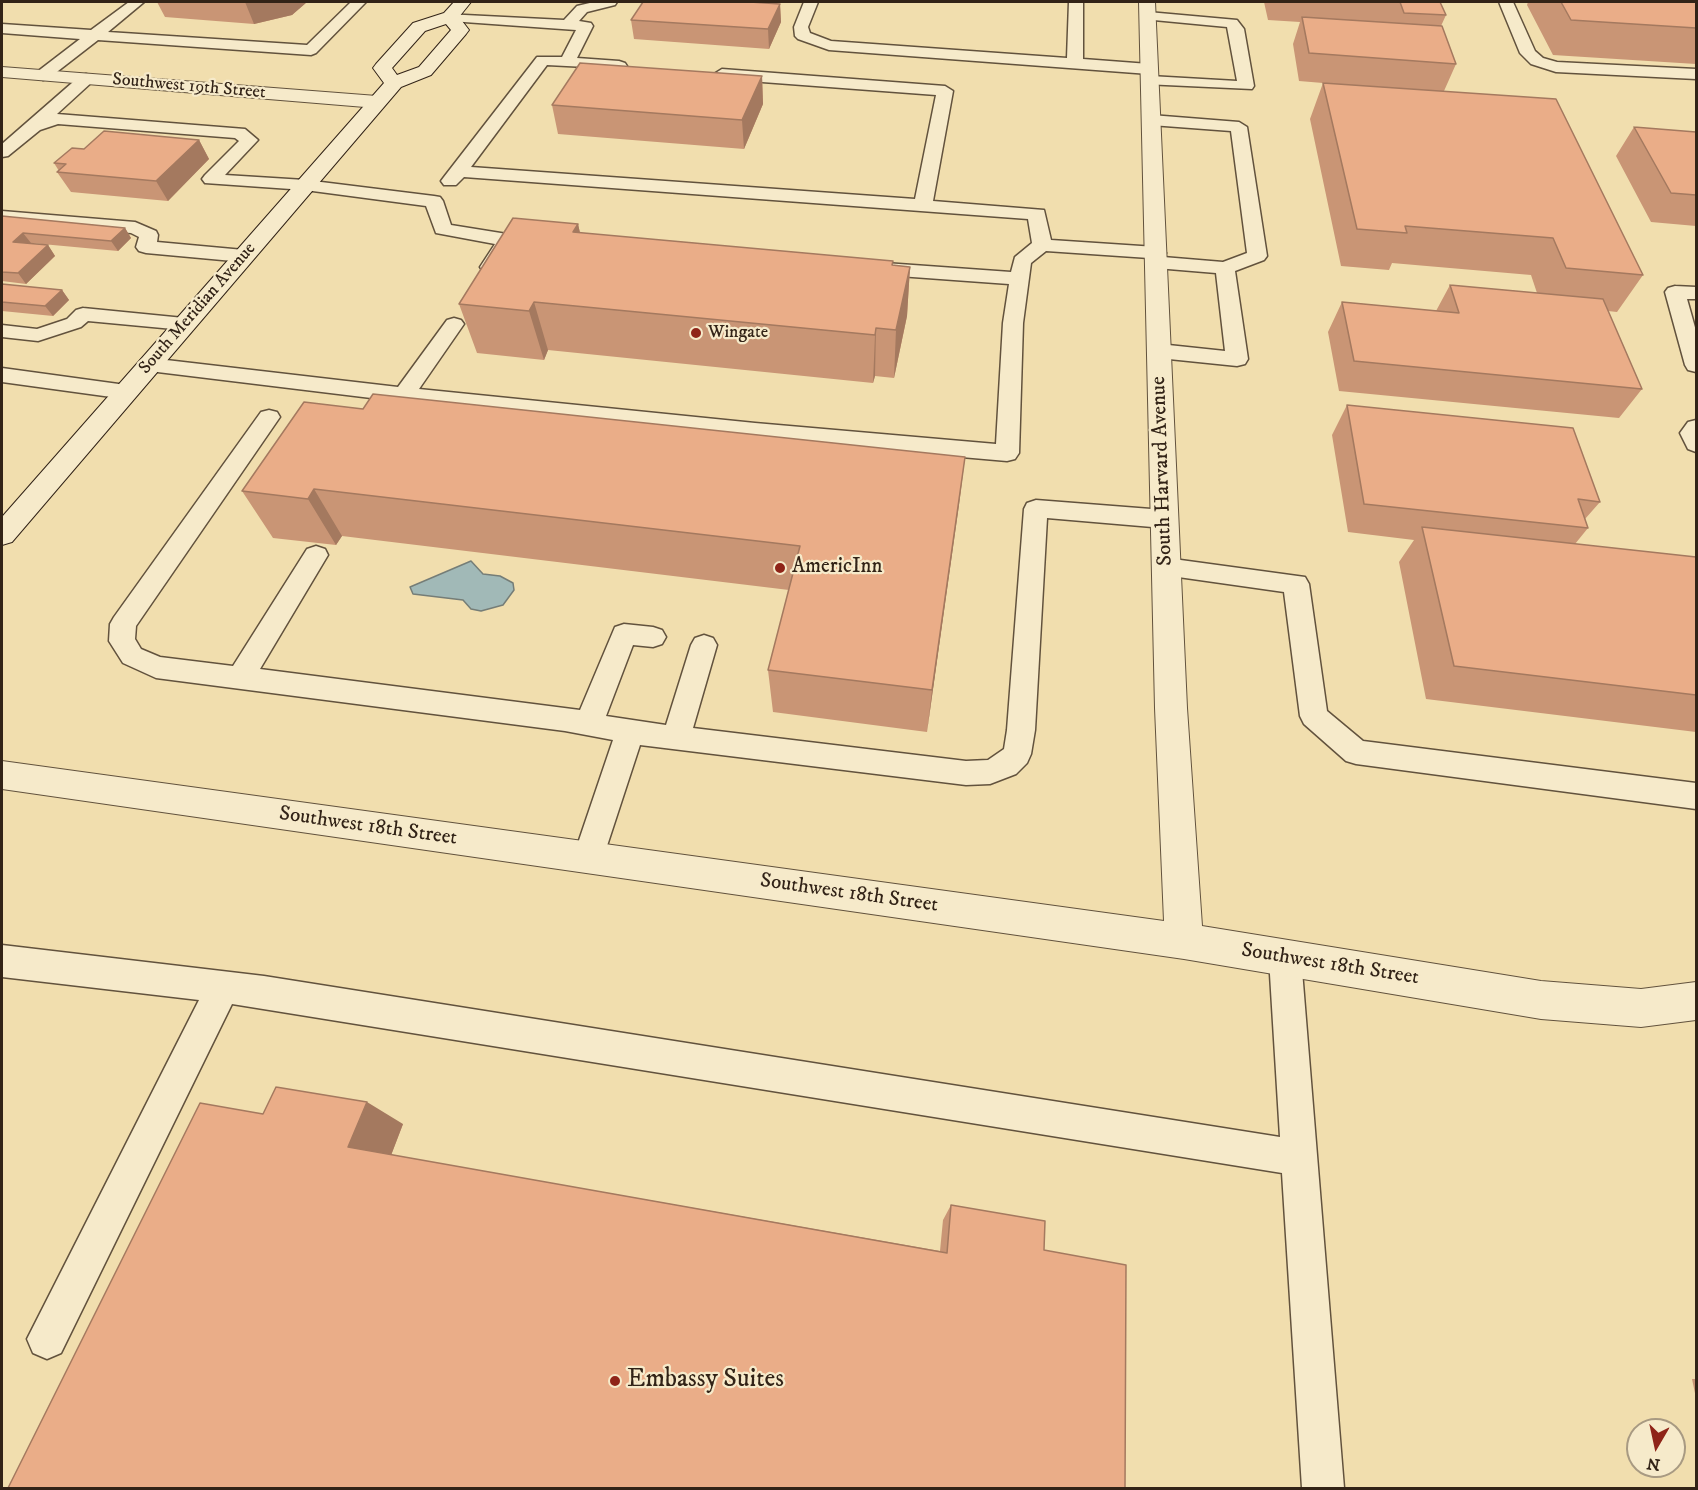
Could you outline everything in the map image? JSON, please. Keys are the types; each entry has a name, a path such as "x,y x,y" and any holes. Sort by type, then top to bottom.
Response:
{"street":[{"path":"450,17 460,30 425,72 393,83 382,68 419,27 450,17 463,2"},
{"name":"South Harvard Avenue","path":"1148,9 1171,708 1184,941"},
{"name":"Southwest 19th Street","path":"2,72 377,102"},
{"name":"South Meridian Avenue","path":"2,536 393,83"},
{"name":"Southwest 18th Street","path":"2,775 1184,941 1540,1000 1641,1008 1696,1000"}],"lane":[{"path":"43,75 137,2"},
{"path":"2,29 311,50 359,2"},
{"path":"568,26 589,4 610,2"},
{"path":"1075,64 1076,2"},
{"path":"1506,2 1528,53 1537,61 1556,67 1696,74"},
{"path":"804,9 801,27 803,36 829,45 1075,64 1246,86 1232,17 1148,9"},
{"path":"450,17 586,27 567,62"},
{"path":"434,201 543,60 638,67"},
{"path":"708,73 945,91 923,205"},
{"path":"2,152 86,79"},
{"path":"34,126 57,119 239,133 249,140 211,179 305,185 434,201"},
{"path":"149,365 404,395 755,431 1006,453 1013,322 1022,261 1042,245 1225,268 1257,256 1239,127 1151,120"},
{"path":"459,171 1037,214 1042,245"},
{"path":"434,201 443,229 531,242"},
{"path":"2,217 135,228 149,235 146,247 244,256"},
{"path":"478,285 507,240"},
{"path":"853,266 1020,279"},
{"path":"1159,351 1237,359 1225,268"},
{"path":"1696,293 1675,292 1696,364"},
{"path":"2,331 38,335 74,323 83,314 184,324"},
{"path":"404,395 454,324"},
{"path":"2,375 126,392"},
{"path":"269,417 123,624 122,641 132,656 156,667 589,724 630,732 966,773 990,772 1006,765 1017,754 1022,730 1036,509 1164,519"},
{"path":"1696,427 1691,433 1696,444"},
{"path":"240,677 316,555"},
{"path":"1166,567 1296,584 1314,716 1356,752 1696,796"},
{"path":"589,724 624,634 653,637"},
{"path":"676,738 704,645"},
{"path":"588,858 630,732"},
{"path":"1285,958 1323,1488"},
{"path":"2,961 276,994 1300,1158"},
{"path":"47,1339 222,987"}],"water":[{"path":"471,561 483,574 500,576 513,583 514,590 503,605 481,611 471,609 463,600 413,594 410,587"}],"building":[{"path":"643,2 780,4 768,29 631,20"},
{"path":"1400,2 1440,2 1446,15 1404,13"},
{"path":"1561,2 1696,2 1696,28 1571,20"},
{"path":"1302,17 1442,26 1456,64 1309,53"},
{"path":"580,63 762,76 742,120 552,105"},
{"path":"1323,83 1556,99 1643,275 1566,268 1553,238 1405,226 1407,233 1357,229"},
{"path":"1634,127 1696,132 1696,195 1671,193"},
{"path":"104,131 199,140 156,181 57,172 66,164 54,163 72,148 84,149"},
{"path":"2,216 125,228 111,241 23,233 13,242 48,245 18,273 2,272"},
{"path":"513,218 578,224 573,232 893,261 892,265 910,267 896,330 876,328 875,335 534,302 529,311 459,304"},
{"path":"2,284 62,290 45,306 2,302"},
{"path":"1450,285 1603,299 1642,389 1354,361 1342,302 1459,313"},
{"name":"AmericInn","path":"373,394 965,457 932,690 768,670 800,546 314,489 308,499 242,491 304,402 363,409"},
{"path":"1347,405 1573,428 1600,502 1578,499 1588,528 1364,504"},
{"path":"1422,527 1696,557 1696,695 1454,666"},
{"name":"Embassy Suites","path":"276,1087 367,1102 348,1147 947,1253 951,1205 1045,1221 1044,1250 1126,1265 1125,1488 8,1488 200,1103 263,1114"}],"place":[{"name":"Wingate","path":"696,333"},
{"name":"AmericInn","path":"780,568"},
{"name":"Embassy Suites","path":"615,1381"}]}
